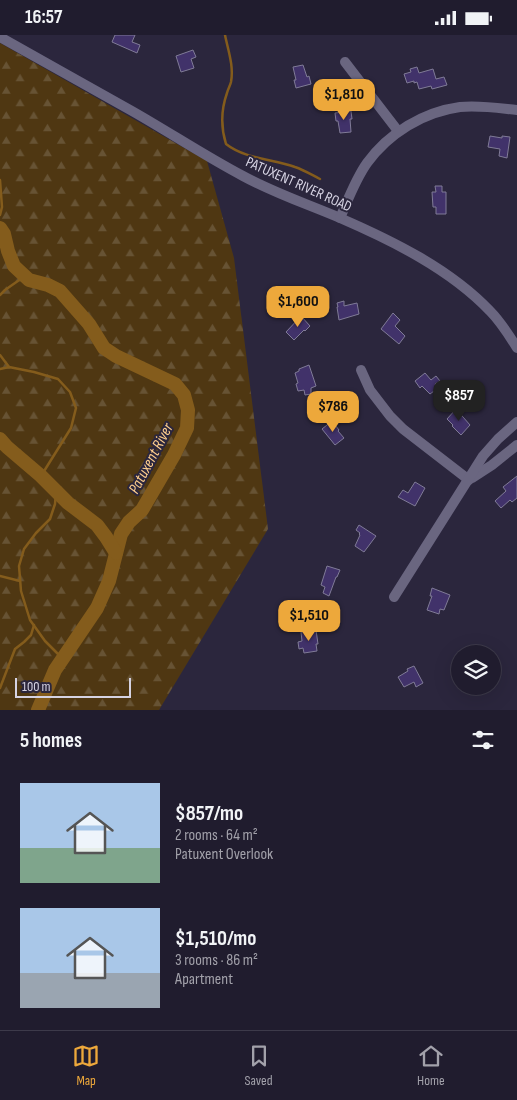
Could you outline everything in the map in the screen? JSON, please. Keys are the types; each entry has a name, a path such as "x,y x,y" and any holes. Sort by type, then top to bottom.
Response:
{"street":[{"name":"PATUXENT RIVER ROAD","path":"0,37 268,190 340,218 390,241 426,261 476,297 492,313 517,348"},
{"path":"345,63 398,131"},
{"path":"340,218 367,163 398,131 427,116 459,107 475,106 517,110"},
{"path":"361,370 370,390 390,416 403,429 469,480"},
{"path":"394,597 484,456 498,439 517,422"},
{"path":"469,480 517,445"}],"green space":[{"path":"0,43 207,161 234,258 268,529 159,710 0,710"}],"building":[{"path":"115,35 135,35 132,42 140,45 137,53 112,42"},
{"path":"193,50 196,57 191,59 194,68 181,72 176,56"},
{"path":"303,65 311,84 296,88 293,67"},
{"path":"417,67 419,73 433,69 436,79 444,77 447,85 432,89 431,86 419,89 417,82 407,83 404,74 411,72 410,69"},
{"path":"351,111 351,132 340,133 335,113"},
{"path":"490,136 510,137 507,158 499,156 500,149 488,147"},
{"path":"435,186 442,186 442,192 446,192 446,214 436,214 436,207 433,207 432,192 436,192"},
{"path":"344,301 344,306 357,303 359,314 339,320 337,303"},
{"path":"393,313 400,320 395,326 405,336 399,344 381,329"},
{"path":"301,316 310,326 294,340 286,332"},
{"path":"309,365 316,386 311,388 311,394 305,395 304,390 298,391 295,373"},
{"path":"425,373 431,380 436,376 440,381 435,384 438,388 430,394 422,386 420,388 415,381"},
{"path":"456,409 470,425 461,435 447,419"},
{"path":"332,421 344,438 335,445 322,429"},
{"path":"517,476 517,498 512,502 510,500 501,508 495,501 506,491 503,487"},
{"path":"415,482 425,488 415,506 398,497 403,490 408,493"},
{"path":"359,525 376,536 364,552 355,546 360,535 356,530"},
{"path":"327,566 340,570 329,596 323,593 325,587 321,585"},
{"path":"432,588 450,595 444,610 440,609 439,614 427,610 432,596 430,596"},
{"path":"316,630 317,651 304,653 303,648 299,649 298,642 302,641 301,632"},
{"path":"414,666 423,683 416,687 414,682 404,687 398,677"}],"waterway":[{"path":"225,35 232,70 231,82 223,112 223,132 226,144 250,156 286,164 320,179"},
{"path":"0,180 2,207 0,215"},
{"name":"Patuxent River","path":"0,228 4,234 14,266 29,280 48,285 60,291 89,324 104,348 116,356 175,384 184,395 188,410 187,428 174,455 142,510 129,522 121,534 109,581 97,608 55,670 38,710"},
{"path":"0,295 25,276"},
{"path":"0,355 9,367"},
{"path":"0,369 9,367 58,379 70,392 76,408 71,428 41,476"},
{"path":"0,439 68,503 97,525 116,553"},
{"path":"56,491 55,504 50,519 24,549 19,566 21,591 30,620 45,641 63,659"},
{"path":"0,576 20,581"},
{"path":"0,688 15,649 31,635 34,625"}]}
